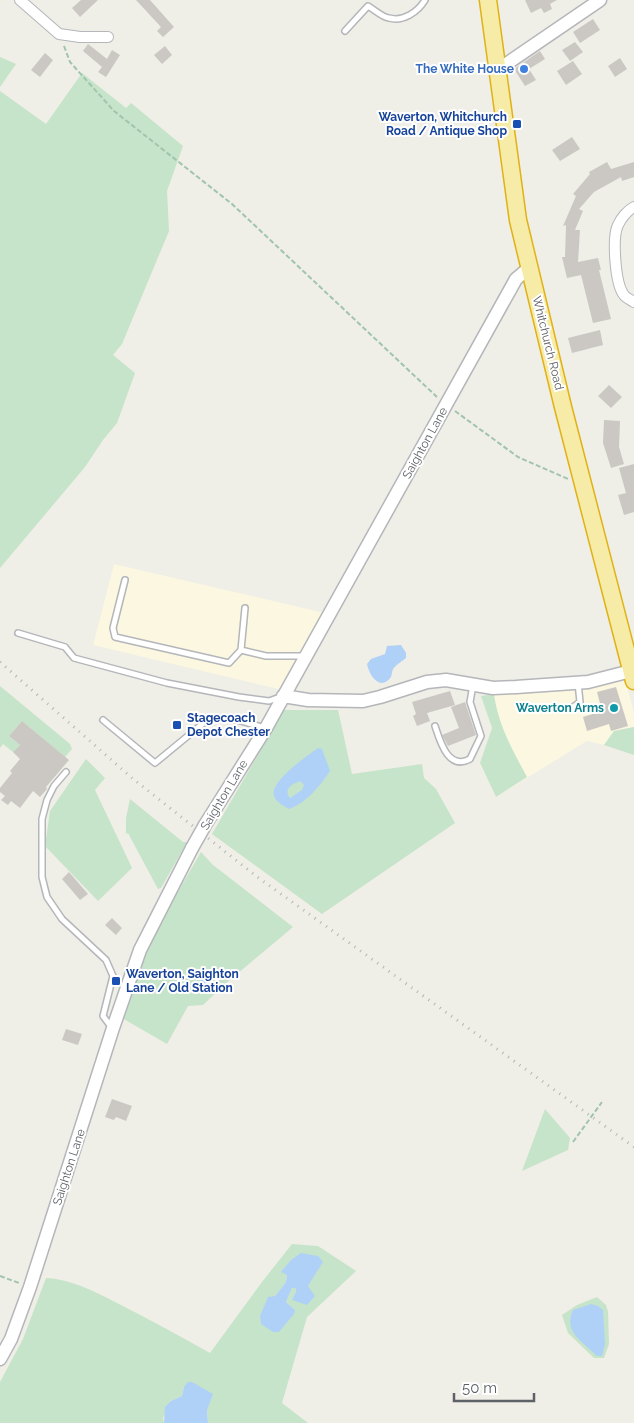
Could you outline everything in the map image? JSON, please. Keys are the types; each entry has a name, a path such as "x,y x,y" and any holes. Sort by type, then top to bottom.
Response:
{"highway":[{"name":"Whitchurch Road","path":"488,0 515,202 529,268 633,676"}],"street":[{"path":"20,0 59,34 80,38 108,38"},
{"path":"498,69 600,0"},
{"path":"634,207 630,209 617,226 615,242 618,279 624,295 634,302"},
{"name":"Saighton Lane","path":"0,1359 11,1339 30,1287 140,950 192,848 266,728 516,279 529,268"},
{"path":"283,696 308,700 363,701 426,682 446,680 493,688 588,682 633,676"}],"lane":[{"path":"345,31 368,6 387,18 399,20 410,15 425,0"},
{"path":"125,580 113,628 115,637 229,663 241,650 245,608"},
{"path":"18,633 65,647 74,658 167,683 239,697 269,700 283,696"},
{"path":"241,650 266,656 306,656"},
{"path":"573,707 580,702 578,682"},
{"path":"435,726 443,748 450,758 460,762 470,759 481,736 470,702 473,684"},
{"path":"103,720 155,763 206,720 214,717 228,718 266,728"},
{"path":"66,772 54,786 47,800 42,819 42,877 47,896 62,919 106,960 113,976 103,1016 113,1028"}],"path":[{"path":"59,34 70,62 114,111 232,204 431,392 518,456 572,481 582,480"},
{"path":"573,1142 602,1102"},
{"path":"0,1276 30,1287"}],"shaded area":[{"path":"114,564 329,614 286,691 93,645"},
{"path":"618,678 625,679 634,713 634,727 614,731 604,745 587,741 496,797 480,764 492,728 481,696 573,688"}],"green space":[{"path":"0,57 16,64 0,87"},
{"path":"82,73 126,108 131,103 183,146 167,191 169,231 122,344 113,355 135,373 117,423 85,467 0,568 0,91 46,124"},
{"path":"0,686 70,744 72,749 65,757 22,721 9,736 20,745 13,752 3,744 0,748"},
{"path":"494,694 503,727 527,777 496,797 480,763 492,728 481,696"},
{"path":"284,710 338,710 352,774 422,764 424,778 436,789 455,823 322,914 212,834"},
{"path":"634,727 634,755 604,745 614,731"},
{"path":"86,759 105,778 95,790 132,868 98,901 45,846 50,811"},
{"path":"130,799 183,842 187,842 161,888 158,889 128,833 126,834 126,818"},
{"path":"201,852 213,865 293,927 203,1005 188,1006 167,1044 122,1018 142,960 158,926"},
{"path":"545,1109 570,1138 568,1150 522,1171"},
{"path":"292,1244 318,1246 356,1271 307,1317 282,1403 308,1423 208,1423 207,1410 184,1387 182,1396 171,1401 163,1418 164,1423 0,1423 0,1382 23,1339 46,1278 73,1283 90,1290 151,1320 210,1353","holes":["287,1275 315,1296 296,1292 296,1288 292,1288 286,1302 295,1310 275,1296 286,1282"]},
{"path":"597,1297 606,1305 608,1312 609,1344 604,1358 594,1358 568,1333 562,1315 577,1305"}],"water":[{"path":"401,645 406,653 406,658 393,669 391,677 387,681 379,682 370,673 367,664 371,659 385,654 387,646"},
{"path":"318,748 322,749 330,771 301,803 289,809 280,804 274,796 277,784 298,763","holes":["300,781 304,785 302,790 290,798 287,792 289,787"]},
{"path":"209,972 212,973 210,983 203,991 197,994 194,987"},
{"path":"301,1253 318,1256 323,1262 308,1286 315,1296 307,1305 292,1300 296,1288 292,1288 286,1302 295,1310 294,1314 279,1332 273,1332 261,1324 260,1316 268,1297 275,1296 286,1282 287,1275 281,1272 291,1260"},
{"path":"591,1304 603,1310 605,1344 602,1356 597,1356 580,1341 570,1324 573,1310"},
{"path":"188,1382 192,1382 213,1394 207,1410 208,1423 164,1423 165,1407 171,1401 182,1396 184,1387"}],"building":[{"path":"81,0 98,0 80,17 72,8"},
{"path":"136,0 150,0 174,27 163,37 157,31 161,27"},
{"path":"525,0 557,0 550,4 552,9 544,13 541,8 531,13"},
{"path":"593,19 600,30 580,43 573,32"},
{"path":"575,42 583,52 570,61 562,50"},
{"path":"88,44 107,59 112,50 120,55 106,77 98,72 102,67 83,51"},
{"path":"165,46 172,55 162,64 154,55"},
{"path":"540,51 545,59 529,69 536,80 525,86 514,69"},
{"path":"45,53 53,60 40,77 31,70"},
{"path":"620,58 627,69 615,77 608,66"},
{"path":"573,61 582,74 566,85 557,71"},
{"path":"572,137 580,149 560,161 552,150"},
{"path":"607,162 611,169 634,162 634,177 622,181 621,177 594,192 579,209 583,211 575,230 580,230 578,262 598,258 601,270 599,270 611,319 593,323 581,275 567,278 562,257 565,257 566,225 563,226 576,196 573,194 590,174 589,172"},
{"path":"600,330 603,345 572,353 568,338"},
{"path":"609,385 622,397 611,408 598,396"},
{"path":"604,420 620,421 619,447 624,464 611,468 603,443"},
{"path":"634,464 634,512 624,515 618,495 626,493 619,468"},
{"name":"Waverton Arms","path":"616,687 628,726 611,731 609,724 587,731 583,717 602,711 597,692"},
{"path":"450,691 455,705 427,713 430,721 417,726 413,716 416,714 412,702"},
{"path":"465,702 476,735 448,746 442,735 459,728 451,707"},
{"path":"22,721 69,760 40,797 33,791 20,808 11,801 8,805 1,800 5,796 0,792 0,788 20,759 13,752 20,745 9,736"},
{"path":"69,872 88,894 80,900 62,879"},
{"path":"112,918 122,928 116,935 105,925"},
{"path":"66,1029 82,1034 78,1045 62,1040"},
{"path":"112,1099 132,1106 126,1121 116,1117 114,1120 105,1117"}],"railway":[{"path":"0,662 132,778 256,876 634,1147"}],"place":[{"name":"The White House","path":"524,69"},
{"name":"Waverton, Whitchurch Road / Antique Shop","path":"517,124"},
{"name":"Waverton Arms","path":"614,708"},
{"name":"Stagecoach Depot Chester","path":"177,725"},
{"name":"Waverton, Saighton Lane / Old Station","path":"116,981"}]}
